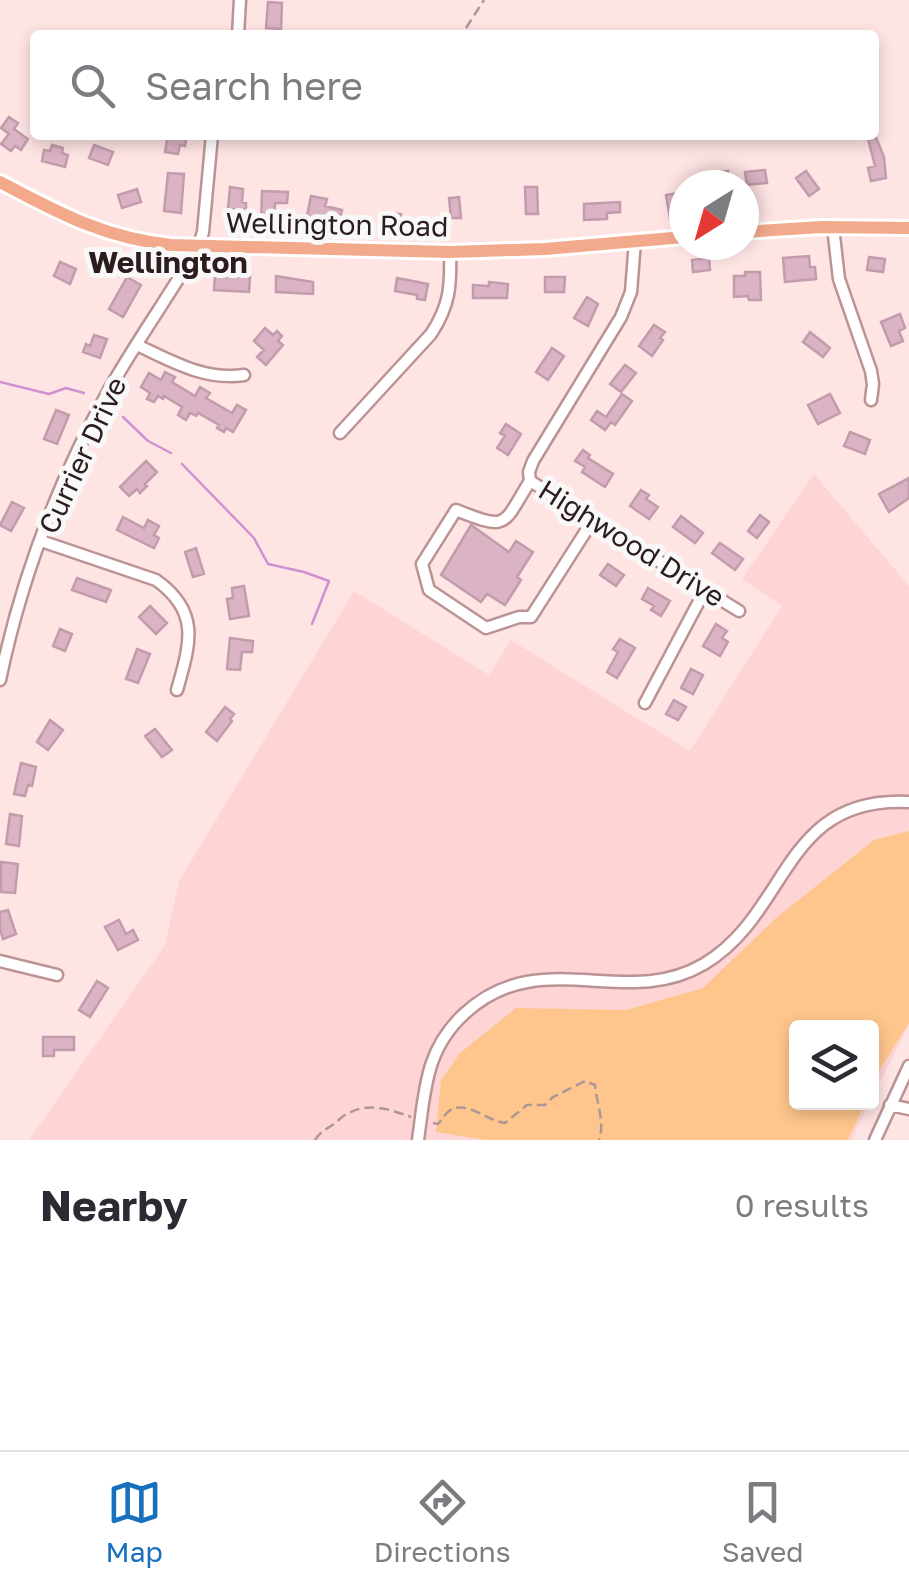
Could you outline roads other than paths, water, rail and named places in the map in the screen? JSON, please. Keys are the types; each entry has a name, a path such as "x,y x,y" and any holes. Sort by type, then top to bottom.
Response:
{"main road":[{"name":"Wellington Road","path":"0,182 105,233 153,243 450,252 669,238"},
{"path":"759,231 909,228"}],"street":[{"path":"238,30 240,0"},
{"path":"199,245 212,140"},
{"path":"832,227 838,278 871,371 871,400"},
{"path":"593,520 531,617 486,628 429,590 422,564 456,510 484,521 506,520 530,476 533,461 621,317 634,281 635,241"},
{"name":"Currier Drive","path":"0,680 20,600 41,541 89,430 136,345 199,245"},
{"path":"340,434 440,321 450,293 450,252"},
{"path":"136,345 211,376 244,374"},
{"name":"Highwood Drive","path":"530,476 739,611"},
{"path":"41,541 156,580 168,588 182,608 190,641 178,690"},
{"path":"644,703 705,590"},
{"path":"418,1140 428,1071 437,1050 465,1013 504,988 548,978 640,982 685,974 724,950 740,933 808,839 824,823 864,804 909,802"},
{"path":"0,961 57,976"},
{"path":"875,1140 909,1066"},
{"path":"890,1105 909,1109"}],"waterway":[{"path":"0,382 49,394 66,388 84,393"},
{"path":"123,417 148,441 171,453"},
{"path":"182,464 254,538 268,564 329,581 312,624"}],"district":[{"name":"Wellington","path":"168,262"}]}
